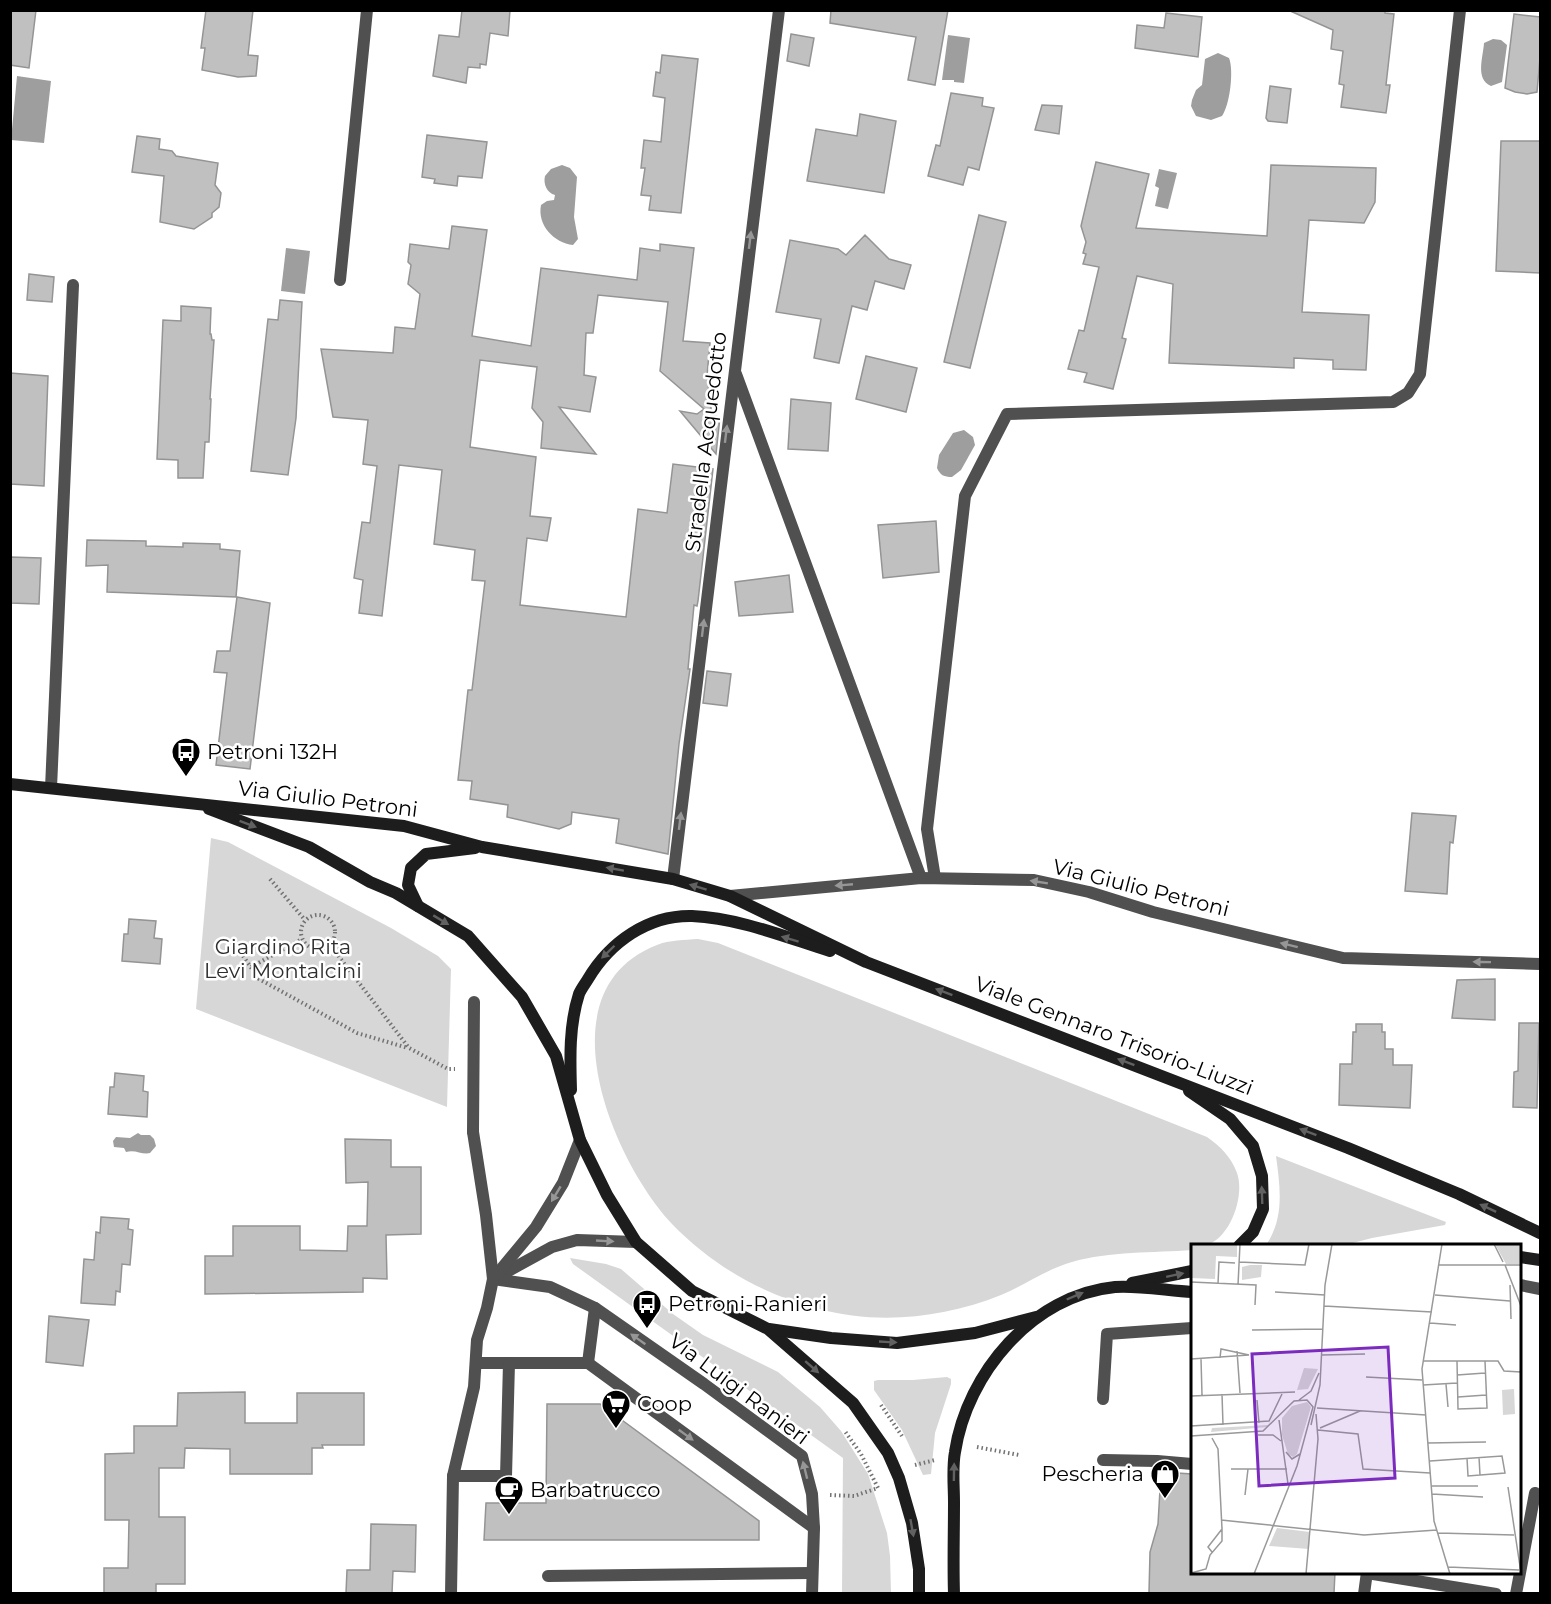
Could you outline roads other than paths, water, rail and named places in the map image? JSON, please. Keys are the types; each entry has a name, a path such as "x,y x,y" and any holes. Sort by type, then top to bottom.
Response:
{"main road":[{"name":"Via Giulio Petroni","path":"10,784 404,825 482,847 673,879"},
{"path":"194,803 309,847 468,936 522,997 556,1056 580,1140 608,1195 636,1242 692,1291 768,1329 853,1403 888,1453 899,1478 912,1523 919,1569 919,1593"},
{"path":"418,906 408,885 411,868 426,854 482,847"},
{"name":"Viale Gennaro Trisorio-Liuzzi","path":"673,879 730,896 866,962 1348,1148 1459,1194 1540,1233"},
{"path":"572,1109 569,1047 579,993 597,963 624,937 657,920 691,916 734,922 866,962"},
{"path":"1170,1079 1230,1119 1253,1146 1262,1176 1263,1209 1252,1232 1240,1244"},
{"path":"1521,1257 1540,1260"},
{"path":"954,1593 955,1453 964,1414 976,1390 1004,1347 1037,1317 1077,1294 1191,1271"},
{"path":"1116,1286 1191,1292"},
{"path":"768,1329 831,1338 897,1343 975,1333 1037,1317"}],"street":[{"path":"340,280 367,10"},
{"name":"Stradella Acquedotto","path":"673,879 779,10"},
{"path":"935,878 927,829 965,496 1007,414 1393,402 1408,393 1420,374 1460,10"},
{"path":"51,788 73,285"},
{"path":"734,370 921,878"},
{"name":"Via Giulio Petroni","path":"730,896 921,878 1034,880 1089,892 1153,912 1342,958 1540,964"},
{"path":"451,1593 453,1476 474,1387 477,1340 493,1280 473,1132 474,1002"},
{"path":"493,1280 536,1227 563,1183 580,1140"},
{"path":"493,1280 552,1247 577,1240 636,1242"},
{"name":"Via Luigi Ranieri","path":"493,1280 550,1287 595,1308 802,1456 812,1494 814,1528 812,1593"},
{"path":"1521,1285 1540,1289"},
{"path":"588,1363 595,1308"},
{"path":"1103,1399 1107,1334 1191,1328"},
{"path":"476,1363 588,1363 814,1528"},
{"path":"453,1476 506,1476 509,1363"},
{"path":"1103,1460 1191,1464"},
{"path":"1521,1567 1535,1493"},
{"path":"548,1576 812,1573"},
{"path":"1364,1593 1367,1574"},
{"path":"1373,1574 1496,1593"},
{"path":"1516,1593 1520,1574"}],"place":[{"name":"Petroni 132H","path":"186,778"},
{"name":"Petroni-Ranieri","path":"647,1330"},
{"name":"Coop","path":"616,1430"},
{"name":"Pescheria","path":"1165,1500"},
{"name":"Barbatrucco","path":"509,1516"}],"park label":[{"name":"Giardino Rita Levi Montalcini","path":"283,959"}]}
